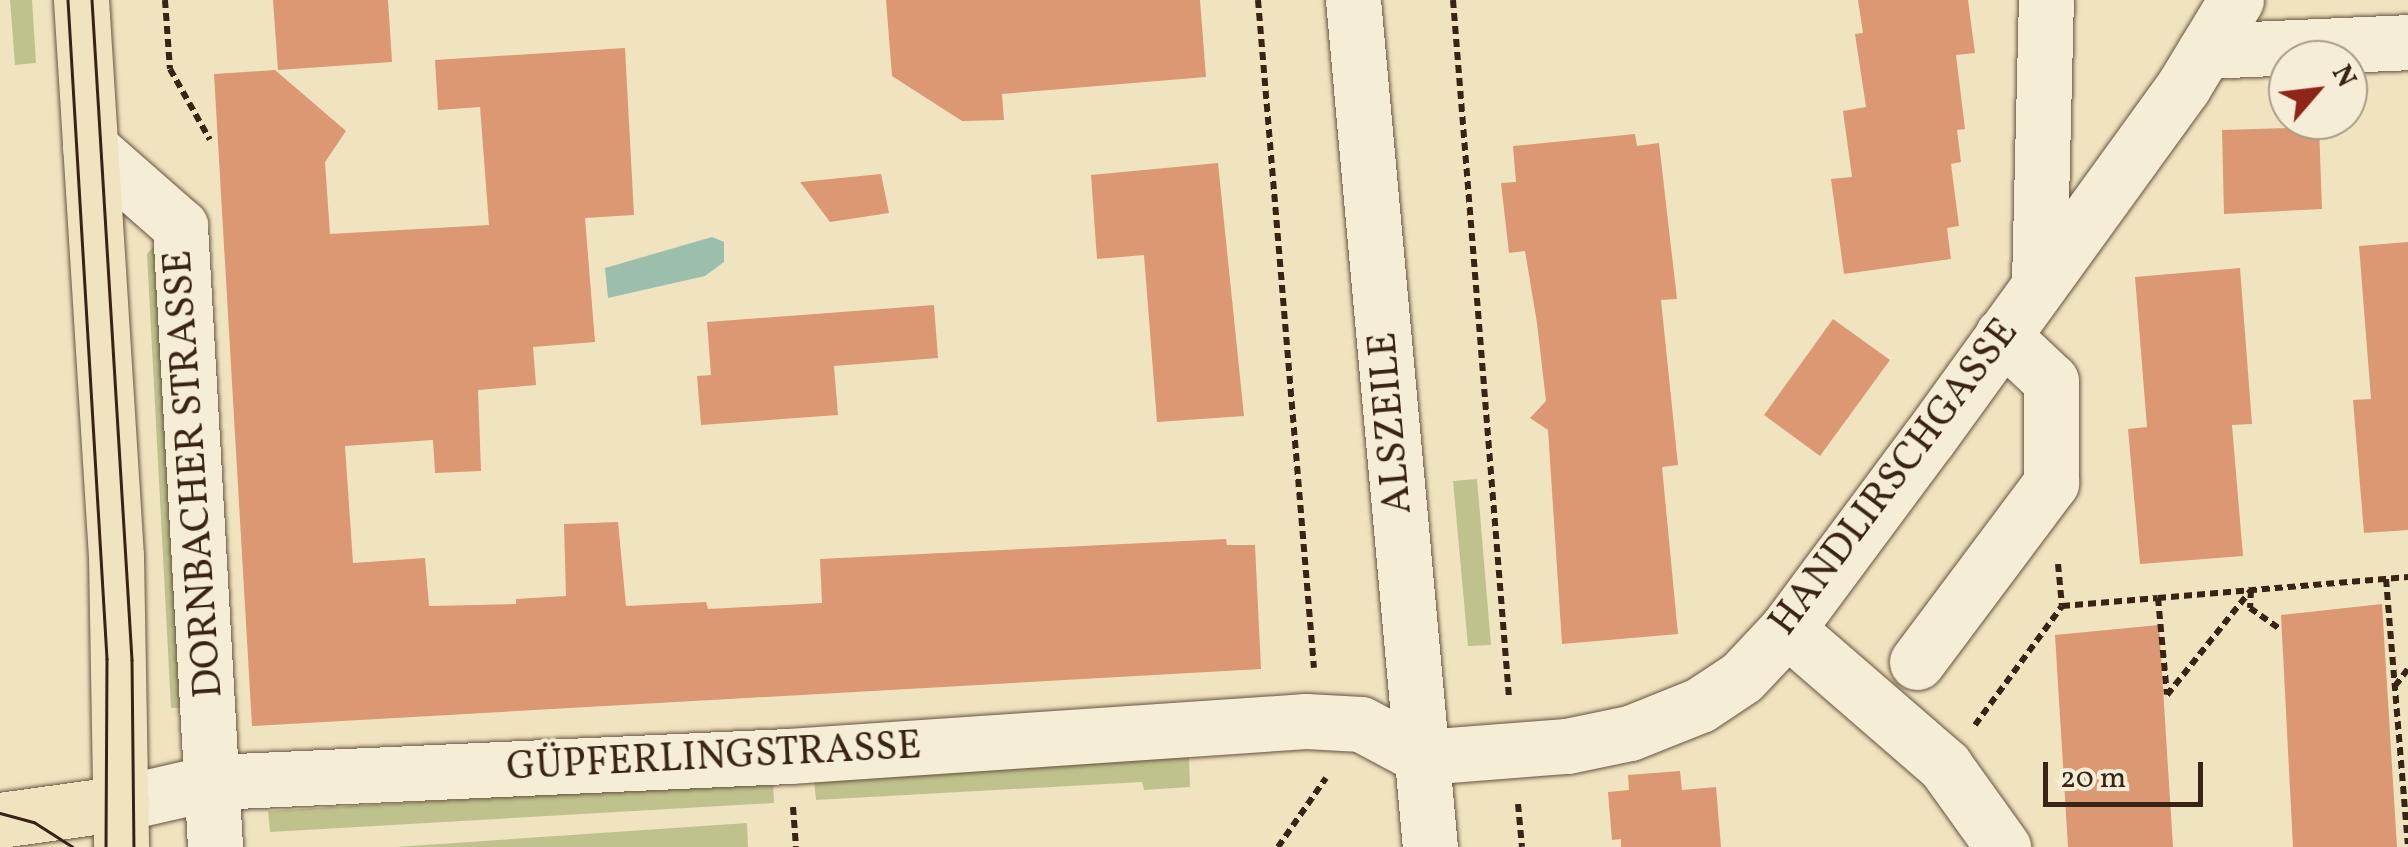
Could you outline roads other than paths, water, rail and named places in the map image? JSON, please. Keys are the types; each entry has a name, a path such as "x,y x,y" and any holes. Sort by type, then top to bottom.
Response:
{"main road":[{"name":"DORNBACHER STRASSE","path":"81,0 116,556 121,825"},
{"name":"GÜPFERLINGSTRASSE","path":"0,820 121,825"}],"street":[{"name":"ALSZEILE","path":"1353,0 1430,847"},
{"path":"2039,283 2046,0"},
{"name":"HANDLIRSCHGASSE","path":"1422,757 1600,741 1662,722 1742,677 1786,629 2002,334 2205,51 2236,0"},
{"path":"2205,51 2408,42"},
{"name":"DORNBACHER STRASSE","path":"90,148 180,226 215,847"},
{"path":"1917,662 2052,483 2052,382 2002,334"},
{"path":"1786,629 1944,766 2003,847"},
{"name":"GÜPFERLINGSTRASSE","path":"121,825 214,782 789,756 1306,721 1361,724 1422,757"}],"tram line":[{"path":"68,0 107,659 106,847"},
{"path":"92,0 132,660 134,847"},
{"path":"0,813 34,822 73,847"}]}
